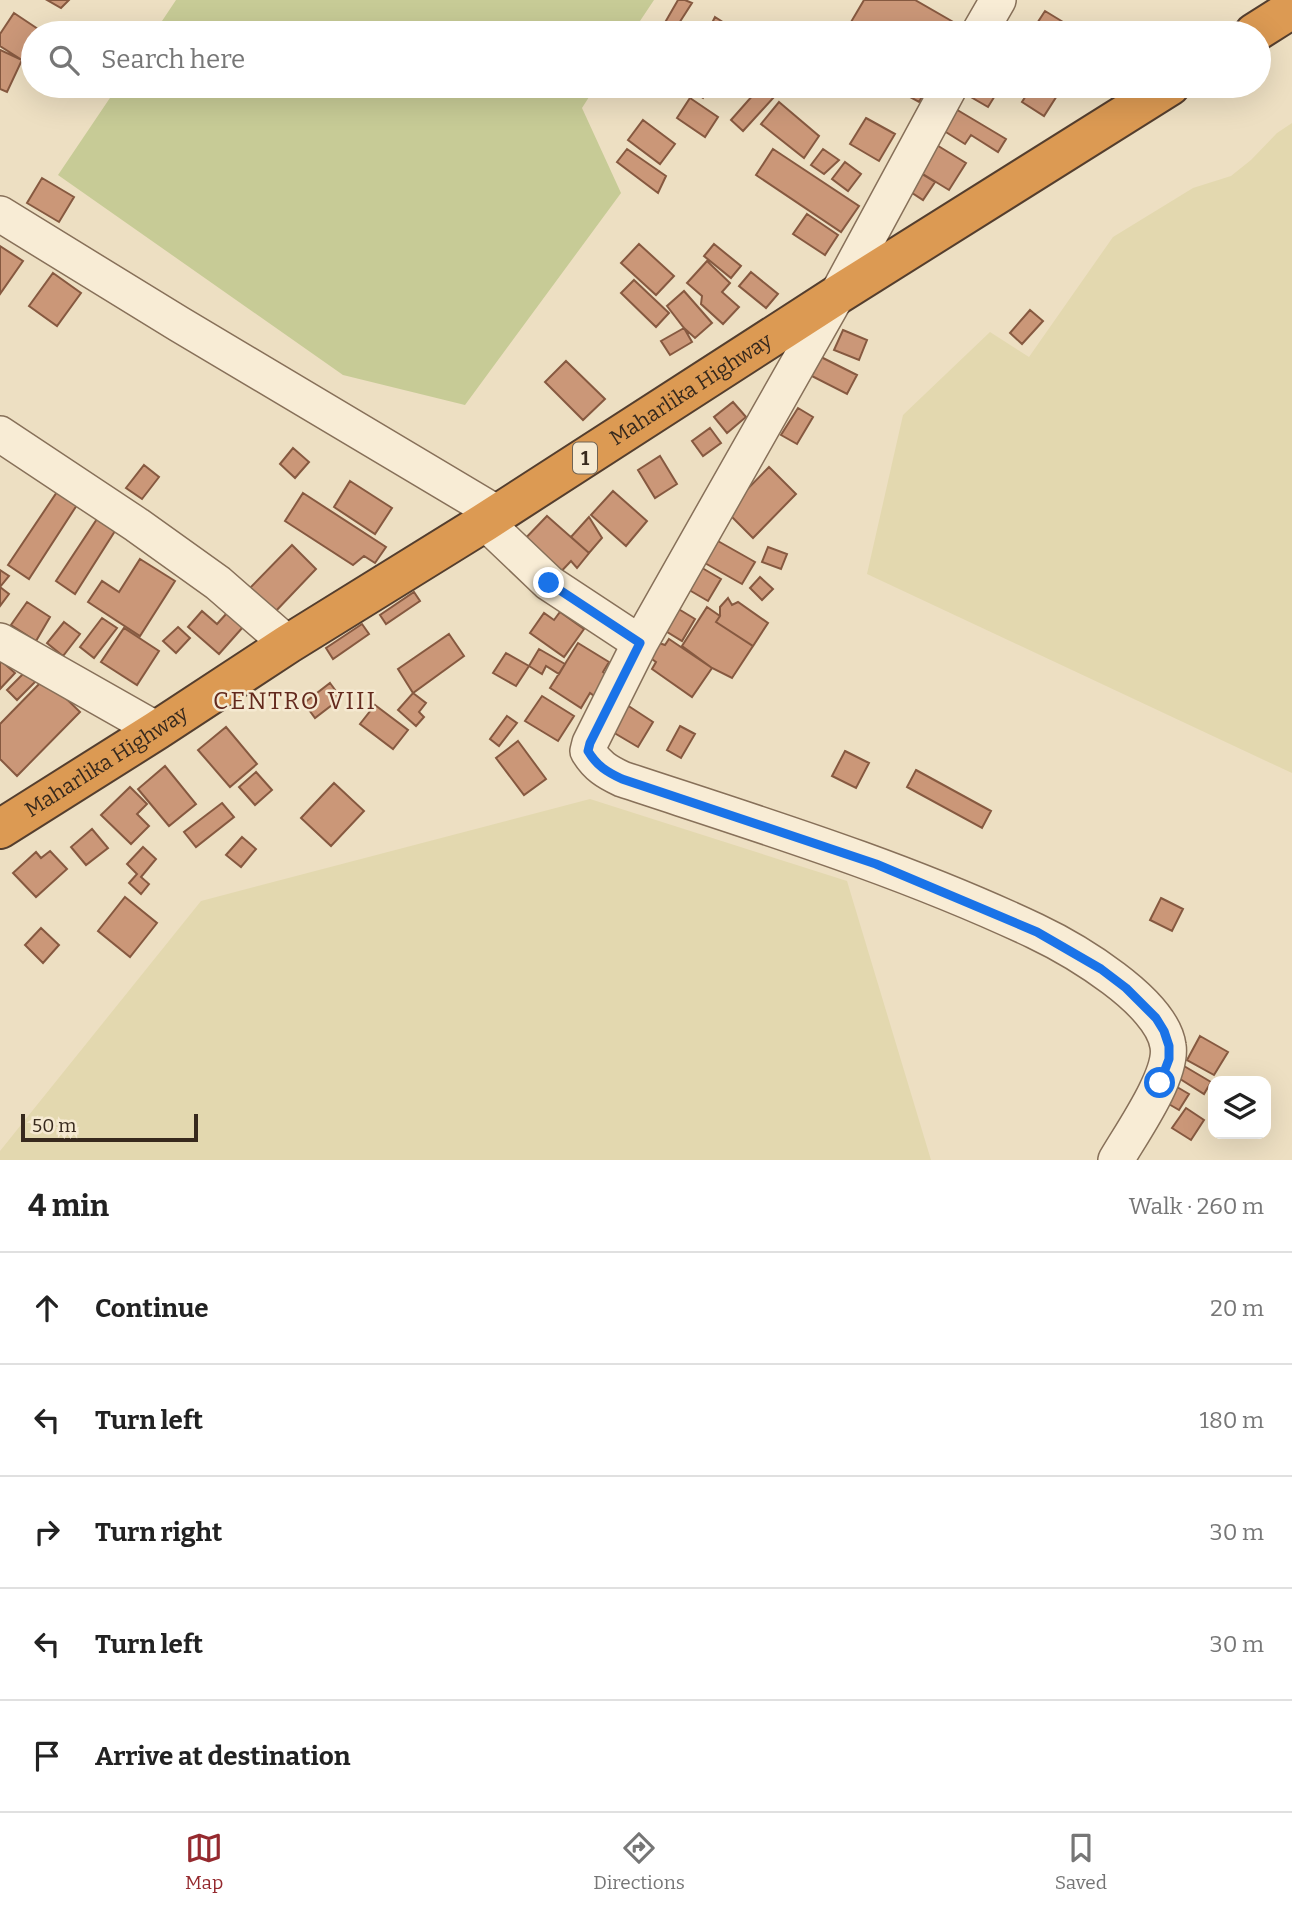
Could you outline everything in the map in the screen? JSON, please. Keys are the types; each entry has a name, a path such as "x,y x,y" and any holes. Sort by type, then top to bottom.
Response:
{"highway":[{"path":"1271,22 1292,9"},
{"name":"Maharlika Highway","path":"0,829 288,643 491,518 837,295 1151,98"}],"street":[{"path":"986,21 998,0"},
{"path":"944,98 837,295 640,643 588,751 605,771 634,783 876,864 1037,932 1101,969 1126,988 1156,1018 1164,1031 1169,1046 1169,1059 1160,1083 1116,1160"},
{"path":"0,214 491,518 549,583 640,643"},
{"path":"0,434 137,525 218,583 288,643"},
{"path":"0,641 157,730"}],"shaded area":[{"path":"1292,123 1292,773 867,574 903,415 990,332 1029,357 1113,237 1193,188 1231,176 1277,133"},
{"path":"590,799 847,881 931,1160 0,1160 0,1151 201,901"}],"green space":[{"path":"176,0 654,0 640,21 162,21"},
{"path":"110,98 588,98 582,108 621,193 465,405 343,375 58,175"}],"building":[{"path":"47,0 69,0 61,8"},
{"path":"678,0 692,3 680,21 666,21"},
{"path":"864,0 915,0 952,21 852,21"},
{"path":"1045,11 1061,21 1039,21"},
{"path":"14,13 26,21 21,21 21,59 0,46 0,34"},
{"path":"0,50 21,60 21,62 7,92 0,89"},
{"path":"690,98 718,117 705,137 677,118"},
{"path":"750,98 773,98 743,131 731,120"},
{"path":"973,98 994,98 988,107"},
{"path":"1024,98 1056,98 1044,116 1022,102"},
{"path":"779,102 819,136 804,158 761,124"},
{"path":"954,108 1006,139 998,152 971,135 965,144 941,129"},
{"path":"866,118 895,134 879,161 850,144"},
{"path":"643,120 675,144 660,164 628,140"},
{"path":"935,144 966,163 949,190 918,171"},
{"path":"627,149 666,176 658,193 617,162"},
{"path":"773,149 859,206 841,232 756,175"},
{"path":"823,149 839,160 824,174 811,165"},
{"path":"845,162 861,174 848,191 832,179"},
{"path":"917,171 935,182 923,200 906,189"},
{"path":"42,178 74,197 59,222 27,203"},
{"path":"807,214 838,235 825,255 793,234"},
{"path":"639,244 674,276 656,295 621,263"},
{"path":"714,244 741,266 731,278 704,256"},
{"path":"0,246 23,261 0,294"},
{"path":"707,261 730,283 722,292 739,307 723,324 701,304 702,296 687,283"},
{"path":"751,272 778,294 766,308 739,286"},
{"path":"53,273 81,293 57,326 29,306"},
{"path":"634,280 669,313 656,327 621,293"},
{"path":"684,291 712,323 695,338 667,306"},
{"path":"1030,310 1043,321 1022,344 1010,333"},
{"path":"684,328 692,342 670,355 661,341"},
{"path":"843,330 867,340 859,360 834,350"},
{"path":"811,352 857,375 847,394 802,371"},
{"path":"566,361 605,399 583,420 545,382"},
{"path":"733,402 746,417 727,433 714,417"},
{"path":"798,408 813,417 797,444 781,435"},
{"path":"710,428 721,443 703,456 692,441"},
{"path":"293,448 309,462 295,478 280,464"},
{"path":"660,456 677,484 655,498 638,470"},
{"path":"144,465 159,477 142,499 126,488"},
{"path":"769,467 796,494 753,538 726,511"},
{"path":"350,481 392,508 375,534 334,507"},
{"path":"613,491 647,521 626,546 591,515"},
{"path":"57,492 77,505 29,579 8,565"},
{"path":"303,493 386,547 375,563 364,556 353,565 285,521"},
{"path":"547,516 589,553 577,568 571,561 554,579 519,545"},
{"path":"589,517 602,538 589,553 571,537"},
{"path":"97,519 115,531 75,594 56,581"},
{"path":"709,536 755,562 742,584 696,558"},
{"path":"292,545 316,569 273,614 248,590"},
{"path":"768,547 787,554 781,569 762,562"},
{"path":"140,559 175,581 140,636 88,602 102,581 119,592"},
{"path":"697,565 721,579 708,601 684,587"},
{"path":"0,570 9,576 0,587"},
{"path":"760,577 773,589 762,600 750,588"},
{"path":"0,587 9,594 0,606"},
{"path":"414,592 420,601 386,624 380,615"},
{"path":"728,598 732,605 738,602 768,623 753,646 716,622 720,616 720,607"},
{"path":"27,602 50,617 36,641 11,625"},
{"path":"672,605 695,619 682,641 659,627"},
{"path":"707,607 720,616 716,622 753,646 732,678 712,668 682,646"},
{"path":"202,611 217,624 227,613 243,627 219,654 188,627"},
{"path":"560,612 584,629 564,657 530,633 544,613 554,620"},
{"path":"102,618 117,628 94,658 80,647"},
{"path":"64,622 80,634 63,656 47,643"},
{"path":"362,624 369,634 333,659 326,648"},
{"path":"178,627 190,638 176,653 163,641"},
{"path":"124,628 159,651 137,685 101,662"},
{"path":"449,634 464,656 413,693 398,669"},
{"path":"669,639 712,668 692,697 652,669 656,662 649,657 659,643 665,645"},
{"path":"578,643 609,662 603,672 610,677 597,698 590,693 581,708 550,688"},
{"path":"539,649 565,664 559,674 546,666 542,674 529,666"},
{"path":"506,653 529,666 516,686 493,673"},
{"path":"0,660 15,673 0,689"},
{"path":"27,670 37,680 17,700 7,690"},
{"path":"45,678 80,712 17,776 0,759 0,724"},
{"path":"330,683 341,698 315,718 304,703"},
{"path":"413,693 426,703 419,712 424,717 416,726 398,710"},
{"path":"542,696 574,716 558,741 525,721"},
{"path":"375,705 408,730 393,749 360,724"},
{"path":"627,705 653,722 638,747 611,731"},
{"path":"507,716 517,723 499,746 490,739"},
{"path":"680,726 695,734 681,758 667,750"},
{"path":"226,727 257,764 230,787 198,750"},
{"path":"518,741 546,779 524,795 496,758"},
{"path":"845,751 869,763 856,788 832,776"},
{"path":"165,766 196,804 169,826 138,789"},
{"path":"916,770 991,811 982,828 907,787"},
{"path":"256,772 272,790 255,805 239,787"},
{"path":"334,783 364,811 331,846 301,818"},
{"path":"130,787 147,804 137,814 149,826 131,844 101,815"},
{"path":"222,803 234,817 196,847 184,832"},
{"path":"92,829 108,848 86,865 71,847"},
{"path":"242,837 256,849 241,867 226,855"},
{"path":"143,847 156,859 141,877 149,884 141,894 129,883 137,874 127,864"},
{"path":"50,851 67,869 36,897 13,873 36,852 41,858"},
{"path":"125,897 157,923 130,957 98,931"},
{"path":"1161,898 1183,909 1172,931 1150,920"},
{"path":"41,928 59,945 43,963 25,945"},
{"path":"1200,1036 1228,1052 1214,1075 1187,1060"},
{"path":"1184,1066 1208,1080 1208,1087 1204,1094 1177,1077"},
{"path":"1177,1087 1189,1094 1179,1110 1167,1103"},
{"path":"1186,1108 1204,1120 1191,1140 1172,1128"}],"district":[{"name":"CENTRO VIII","path":"295,701"}],"route":[{"path":"549,583 640,643 590,743 588,751 605,771 876,864 1037,932 1101,969 1126,988 1156,1018 1169,1046 1169,1059 1160,1083"}]}
